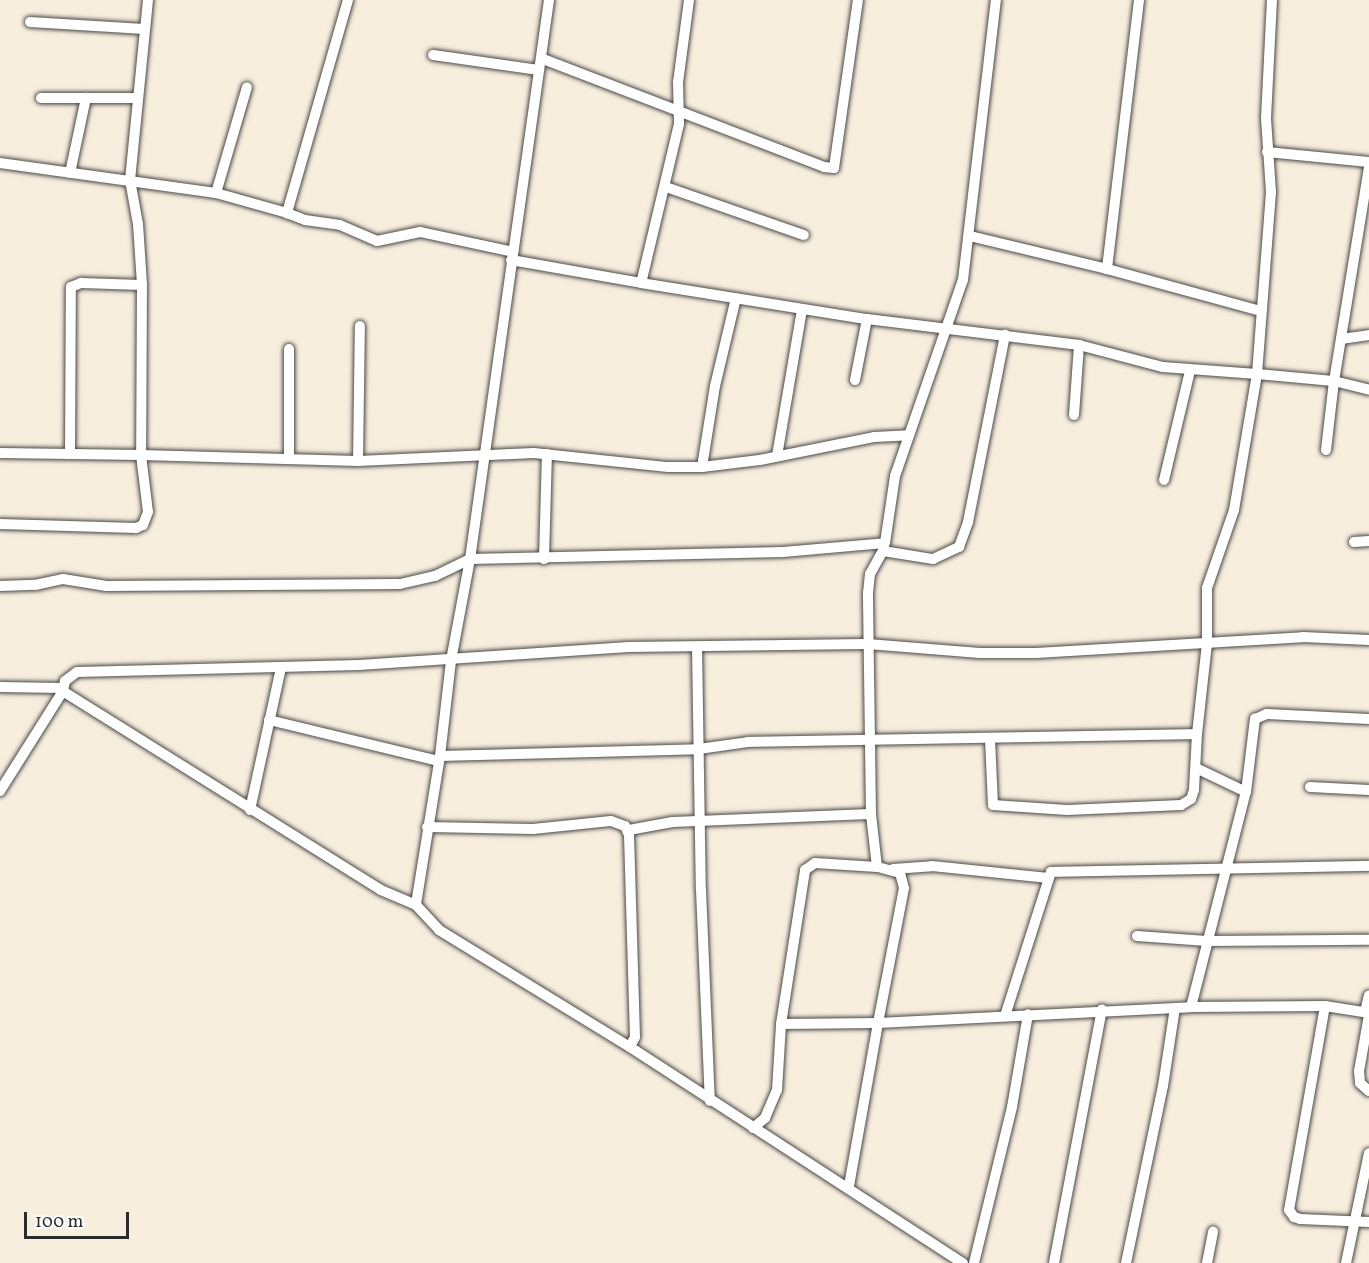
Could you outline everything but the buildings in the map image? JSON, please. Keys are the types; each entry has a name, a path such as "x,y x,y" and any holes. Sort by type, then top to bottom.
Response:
{"street":[{"path":"0,524 136,528 143,525 148,512 141,455 142,285 138,224 130,180 136,98 148,0"},
{"path":"287,213 348,0"},
{"path":"416,906 440,758 451,661 470,559 549,0"},
{"path":"641,283 666,187 678,110 689,0"},
{"path":"434,55 541,65 678,110 824,167 834,168 858,0"},
{"path":"877,867 871,814 869,740 870,574 884,547 895,476 963,280 970,236 996,0"},
{"path":"1107,269 1139,0"},
{"path":"990,738 993,805 1067,810 1181,805 1191,799 1196,768 1197,734 1207,643 1207,588 1234,510 1257,374 1271,192 1267,152 1272,0"},
{"path":"30,22 144,29"},
{"path":"216,193 247,87"},
{"path":"41,98 136,98"},
{"path":"70,173 86,98"},
{"path":"1267,152 1369,162"},
{"path":"0,163 216,193 305,220 340,225 376,241 420,232 512,256 641,283 802,310 1078,345 1190,371 1334,381 1369,390"},
{"path":"1326,450 1334,381 1369,168"},
{"path":"666,187 804,235"},
{"path":"970,236 1107,269 1261,311"},
{"path":"70,454 71,287 81,284 142,285"},
{"path":"702,467 713,394 736,298"},
{"path":"777,456 802,310"},
{"path":"855,380 867,319"},
{"path":"358,461 360,326"},
{"path":"0,586 35,585 63,579 105,586 400,584 435,576 470,559 544,559 884,547 933,560 959,547 968,522 1005,335"},
{"path":"1341,339 1369,335"},
{"path":"1074,415 1078,345"},
{"path":"289,349 289,459"},
{"path":"1164,480 1190,371"},
{"path":"0,453 358,461 547,454 668,467 702,467 777,456 832,443 909,435"},
{"path":"544,559 547,454"},
{"path":"1354,542 1369,541"},
{"path":"0,791 63,690 77,672 281,668 451,661 628,647 868,644 980,653 1303,637 1369,640"},
{"path":"697,647 710,1101"},
{"path":"250,810 281,668"},
{"path":"0,687 63,690 160,749 250,810 381,890 416,906 439,930 630,1047 710,1101 849,1186 963,1263"},
{"path":"1191,1007 1246,792 1253,725 1260,715 1369,719"},
{"path":"269,720 440,758 699,748 748,742 1197,734"},
{"path":"1196,768 1246,792"},
{"path":"1310,787 1369,790"},
{"path":"427,827 532,829 611,820 628,830 701,821 871,814"},
{"path":"628,830 635,1036 630,1047"},
{"path":"753,1128 765,1118 777,1090 781,1024 805,870 815,863 890,869 932,866 1048,878"},
{"path":"1005,1016 1051,872 1066,868 1369,866"},
{"path":"849,1186 904,888 900,873 890,869"},
{"path":"1137,936 1207,941 1369,940"},
{"path":"1369,995 1359,1071 1360,1083 1369,1091"},
{"path":"781,1024 878,1023 1191,1007 1325,1006 1368,1013"},
{"path":"1325,1006 1289,1210 1294,1217 1300,1219 1369,1222"},
{"path":"1126,1263 1160,1107 1175,1008"},
{"path":"1054,1263 1102,1010"},
{"path":"974,1263 1012,1107 1028,1014"},
{"path":"1346,1263 1369,1153"},
{"path":"1207,1263 1213,1232"}]}
